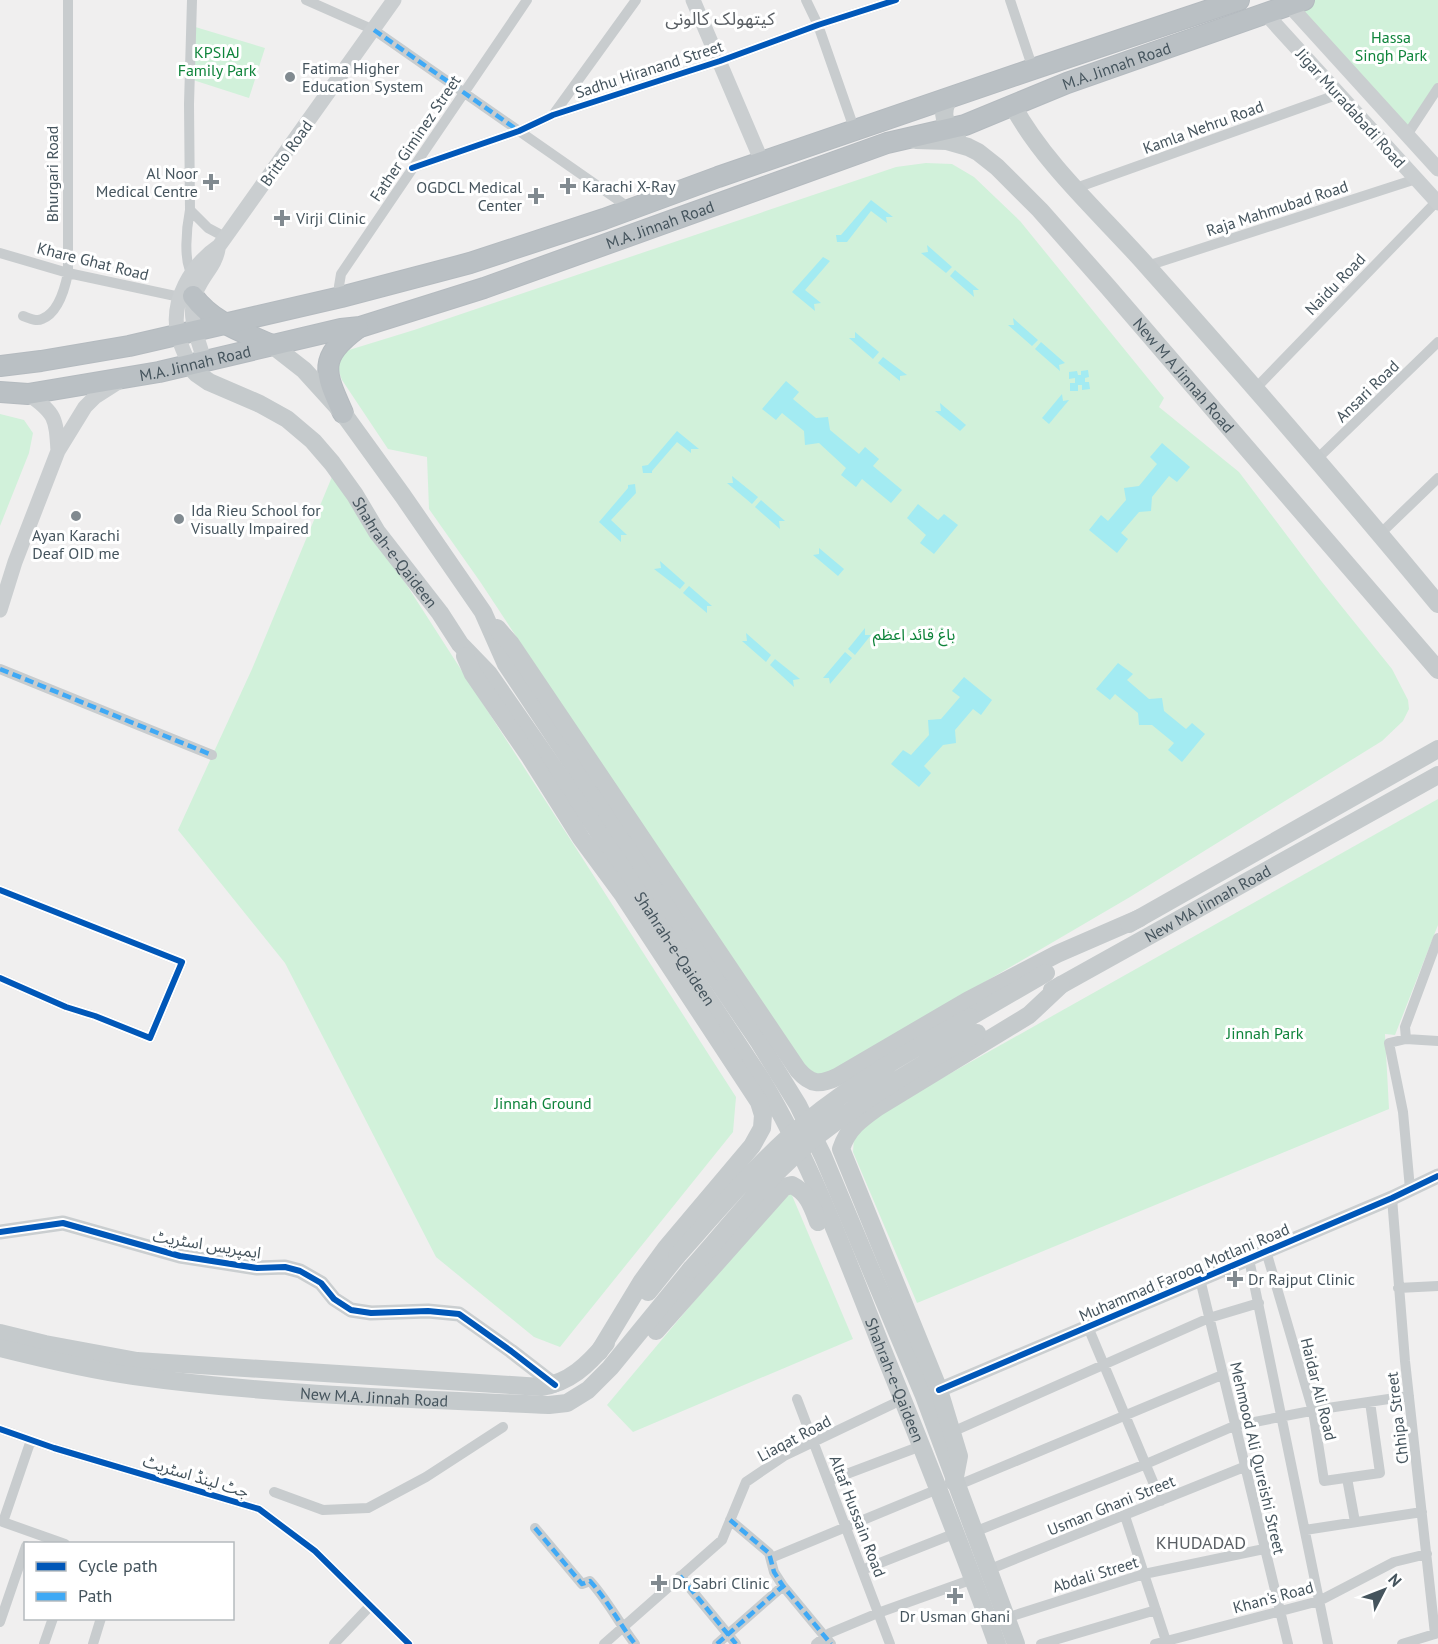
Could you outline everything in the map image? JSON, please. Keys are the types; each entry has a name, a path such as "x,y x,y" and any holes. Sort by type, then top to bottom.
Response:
{"highway":[{"name":"M.A. Jinnah Road","path":"0,392 28,394 197,364 341,329 360,327 484,288 892,141 947,117 1033,69 1239,0"},
{"name":"M.A. Jinnah Road","path":"0,366 41,361 186,332 341,297 470,263 855,130 947,117 965,125 1079,79 1296,2"},
{"path":"191,287 207,312 224,323 272,345"},
{"path":"343,413 327,372 329,359 337,345 360,327"}],"main road":[{"path":"1012,106 1030,136 1148,266 1438,604"},
{"path":"947,117 968,147"},
{"name":"New M A Jinnah Road","path":"892,141 935,140 968,147 997,167 1048,219 1438,670"},
{"name":"Shahrah-e-Qaideen","path":"272,345 304,370 343,413 483,612 506,664 667,908 759,1041 798,1105 823,1156 924,1396 950,1486 956,1533 1006,1618 1016,1644"},
{"name":"Shahrah-e-Qaideen","path":"197,364 196,373 209,382 274,411 299,428 332,463 377,532 440,613 460,644 489,674 597,830 743,1052 781,1113 821,1196 921,1446 950,1486 974,1532 997,1644"},
{"path":"483,612 517,653 798,1070 812,1082 825,1083 966,1001 1057,954 1140,918"},
{"path":"460,644 472,674 732,1059 759,1102 763,1115 762,1128 752,1146 666,1248 642,1281 599,1352"},
{"path":"489,674 506,664"},
{"path":"555,1385 569,1378 599,1352 677,1256 758,1166 804,1124 860,1081 974,1025 1140,918 1438,749"},
{"name":"New MA Jinnah Road","path":"974,1025 1061,985 1438,775"},
{"path":"950,1486 959,1456 939,1390 844,1158 843,1143 855,1123 1029,1015 1061,985"},
{"name":"New M.A. Jinnah Road","path":"0,1348 132,1376 164,1380 322,1394 549,1405 567,1403 588,1390 610,1368 691,1269 772,1178 819,1135 974,1025"},
{"path":"610,1368 637,1353 773,1198 784,1187 792,1185 801,1189 810,1202 893,1404 921,1446"},
{"name":"New M.A. Jinnah Road","path":"0,1334 137,1361 541,1387 555,1385"}],"street":[{"name":"Bhurgari Road","path":"23,316 36,320 44,319 62,296 68,273 68,0"},
{"path":"191,287 187,262 190,210 189,104 192,0"},
{"path":"306,0 374,30 631,209"},
{"name":"Britto Road","path":"197,364 177,307 191,287 217,259 222,242 394,0"},
{"name":"Father Giminez Street","path":"341,297 339,286 341,274 527,0"},
{"path":"553,115 636,0"},
{"path":"693,0 762,162"},
{"path":"806,0 818,25 855,130"},
{"name":"Sadhu Hiranand Street","path":"412,168 519,131 553,115 720,61 818,25 896,0"},
{"path":"1010,0 1033,69"},
{"name":"Jigar Muradabadi Road","path":"1296,2 1438,169"},
{"name":"Jigar Muradabadi Road","path":"1265,13 1438,202"},
{"path":"1407,135 1438,87"},
{"name":"Kamla Nehru Road","path":"1076,188 1339,94"},
{"name":"Raja Mahmubad Road","path":"1148,266 1416,179"},
{"name":"Naidu Road","path":"1255,389 1438,202"},
{"path":"190,210 222,242"},
{"name":"Khare Ghat Road","path":"0,253 68,273 191,287"},
{"name":"Ansari Road","path":"1316,460 1438,342"},
{"path":"0,610 15,562 58,452 80,414 90,402 127,377"},
{"path":"28,394 45,406 56,422 58,452"},
{"path":"1380,534 1438,478"},
{"path":"0,669 212,755"},
{"path":"0,890 182,962 150,1038 66,1007 0,978"},
{"path":"1406,1039 1405,1027 1438,938"},
{"path":"1410,1189 1403,1112 1389,1043 1406,1039 1438,1041"},
{"name":"Muhammad Farooq Motlani Road","path":"939,1390 1392,1198 1438,1176"},
{"name":"Chhipa Street","path":"1392,1198 1409,1395 1437,1634"},
{"name":"ایمپریس اسٹریٹ","path":"0,1232 63,1224 180,1256 257,1268 285,1267 300,1271 321,1284 334,1299 351,1310 368,1313 428,1311 459,1314 555,1385"},
{"name":"Haidar Ali Road","path":"1266,1251 1313,1411 1324,1481 1380,1473 1370,1402"},
{"path":"1249,1259 1328,1644"},
{"name":"Mehmood Ali Qureishi Street","path":"1200,1279 1288,1644"},
{"path":"1398,1288 1438,1286"},
{"path":"952,1432 1209,1318 1259,1303"},
{"path":"1088,1327 1161,1501"},
{"path":"771,1558 1222,1376"},
{"path":"974,1532 1146,1464 1234,1426 1409,1395"},
{"name":"Altaf Hussain Road","path":"797,1399 890,1644"},
{"name":"Liaqat Road","path":"604,1644 722,1540 746,1482 784,1456 893,1404"},
{"path":"274,1492 322,1510 368,1508 426,1477 503,1427"},
{"name":"جٹ لینڈ اسٹریٹ","path":"0,1429 259,1509 315,1551 409,1644"},
{"path":"31,1440 3,1522 59,1542"},
{"path":"828,1481 921,1446"},
{"name":"Usman Ghani Street","path":"816,1644 829,1640 878,1613 981,1574 1244,1467"},
{"path":"1347,1478 1355,1522"},
{"path":"1305,1530 1422,1512"},
{"path":"1125,1516 1167,1642"},
{"path":"730,1520 770,1553 774,1572 783,1586 829,1640"},
{"path":"535,1528 582,1584 590,1581 604,1597 635,1644"},
{"path":"27,1542 30,1532"},
{"path":"862,1570 956,1533"},
{"name":"Abdali Street","path":"1006,1618 1144,1574 1264,1550"},
{"path":"0,1622 24,1551"},
{"name":"Khan's Road","path":"1155,1644 1319,1601 1394,1562 1427,1554"},
{"path":"680,1576 736,1644"},
{"path":"717,1644 783,1586"},
{"path":"334,1644 370,1606"},
{"path":"1041,1644 1156,1610"},
{"path":"44,1644 52,1620"},
{"path":"93,1644 100,1620"},
{"path":"1402,1644 1418,1642 1437,1634"}],"green space":[{"name":"Hassa Singh Park","path":"1304,0 1438,0 1438,87 1408,132 1289,5"},
{"name":"KPSIAJ Family Park","path":"192,26 265,48 249,98 190,79"},
{"name":"باغ قائد اعظم","path":"926,163 952,164 974,177 1020,221 1164,398 1159,407 1239,472 1322,582 1392,669 1408,700 1409,709 1403,721 1382,741 1130,897 826,1075 814,1074 805,1068 481,583 429,509 427,457 388,449 342,380 339,364 342,356 349,350 896,167"},
{"path":"0,414 24,420 33,433 29,453 0,526"},
{"name":"Jinnah Ground","path":"334,472 736,1097 733,1132 560,1347 534,1337 436,1257 285,963 178,830 252,669"},
{"name":"Jinnah Park","path":"1438,799 1438,925 1395,1035 1385,1034 1389,1109 917,1303 853,1152 854,1138 878,1114"},
{"path":"791,1193 853,1339 633,1432 607,1405 769,1212"}],"water":[{"path":"871,200 893,217 886,217 887,223 871,211 847,242 837,242 836,235 841,235"},
{"path":"927,245 952,267 946,273 921,253 928,252"},
{"path":"823,257 830,261 805,290 821,303 814,304 815,311 792,292"},
{"path":"955,270 979,290 973,290 974,297 950,276"},
{"path":"1013,318 1038,340 1032,346 1008,325 1014,325"},
{"path":"855,332 879,352 873,359 849,338 855,338"},
{"path":"1041,342 1065,363 1059,365 1060,371 1035,349"},
{"path":"883,357 907,375 900,376 900,381 878,363"},
{"path":"1088,370 1089,377 1085,378 1085,382 1089,382 1090,389 1082,390 1082,385 1078,385 1078,391 1070,391 1070,383 1075,383 1075,378 1069,379 1069,372 1077,371 1078,375 1081,375 1081,371"},
{"path":"786,381 799,392 793,399 816,418 828,417 830,430 859,454 865,447 879,459 873,466 902,490 891,503 862,479 856,487 841,475 846,468 819,443 805,445 804,431 782,413 776,420 762,409"},
{"path":"1062,394 1063,401 1069,400 1049,424 1042,418"},
{"path":"940,403 966,425 960,431 935,411 941,411"},
{"path":"677,431 699,449 691,449 691,453 677,442 652,473 643,473 642,466 648,465"},
{"path":"1162,443 1190,467 1177,482 1169,476 1152,497 1151,511 1139,512 1121,533 1128,539 1117,553 1089,530 1101,515 1108,521 1126,500 1124,488 1139,486 1157,464 1150,457"},
{"path":"732,476 758,497 752,504 727,483 733,483"},
{"path":"635,484 636,493 611,520 627,535 621,535 621,542 599,522 628,488 628,485"},
{"path":"761,500 785,521 779,521 780,529 755,507"},
{"path":"918,504 938,520 944,514 958,525 934,554 920,543 926,535 907,518"},
{"path":"819,548 844,569 838,576 813,555 819,554"},
{"path":"660,561 685,583 680,589 654,569 661,568"},
{"path":"689,586 712,606 707,606 707,613 683,593"},
{"path":"865,628 865,635 871,635 855,655 848,649"},
{"path":"746,633 771,655 766,662 742,641 747,641"},
{"path":"845,652 852,658 830,684 829,678 823,678"},
{"path":"775,659 800,679 793,680 794,687 770,665"},
{"path":"1118,663 1133,674 1127,680 1149,699 1162,698 1164,711 1186,729 1192,723 1205,734 1182,762 1168,750 1174,743 1152,725 1139,725 1138,713 1115,694 1110,700 1096,689"},
{"path":"964,677 992,700 981,715 973,709 955,730 956,743 943,745 924,766 931,773 919,787 891,764 903,750 911,755 929,735 928,720 941,719 960,697 952,691"}],"marked path":[{"path":"374,30 519,131"},
{"path":"0,669 212,755"},
{"path":"730,1520 769,1553 774,1572 783,1586 831,1644"},
{"path":"535,1528 582,1584 590,1581 635,1644"},
{"path":"680,1576 736,1644"},
{"path":"717,1644 783,1586"}],"cycle path":[{"path":"412,168 519,131 553,115 720,61 818,25 896,0"},
{"path":"0,890 182,962 150,1038 66,1007 0,978"},
{"path":"939,1390 1392,1198 1438,1176"},
{"path":"0,1232 63,1223 180,1256 257,1268 285,1267 300,1271 321,1283 334,1299 351,1310 371,1313 428,1311 459,1314 555,1385"},
{"path":"0,1429 54,1448 259,1509 315,1551 409,1644"}],"place":[{"name":"Fatima Higher Education System","path":"290,77"},
{"name":"Al Noor Medical Centre","path":"211,182"},
{"name":"Karachi X-Ray","path":"568,186"},
{"name":"OGDCL Medical Center","path":"536,196"},
{"name":"Virji Clinic","path":"282,218"},
{"name":"Ayan Karachi Deaf OID me","path":"76,516"},
{"name":"Ida Rieu School for Visually Impaired","path":"179,519"},
{"name":"Dr Rajput Clinic","path":"1235,1279"},
{"name":"Dr Sabri Clinic","path":"659,1583"},
{"name":"Dr Usman Ghani","path":"955,1596"}],"district":[{"name":"کیتھولک کالونی","path":"720,18"},
{"name":"KHUDADAD","path":"1201,1542"}]}
